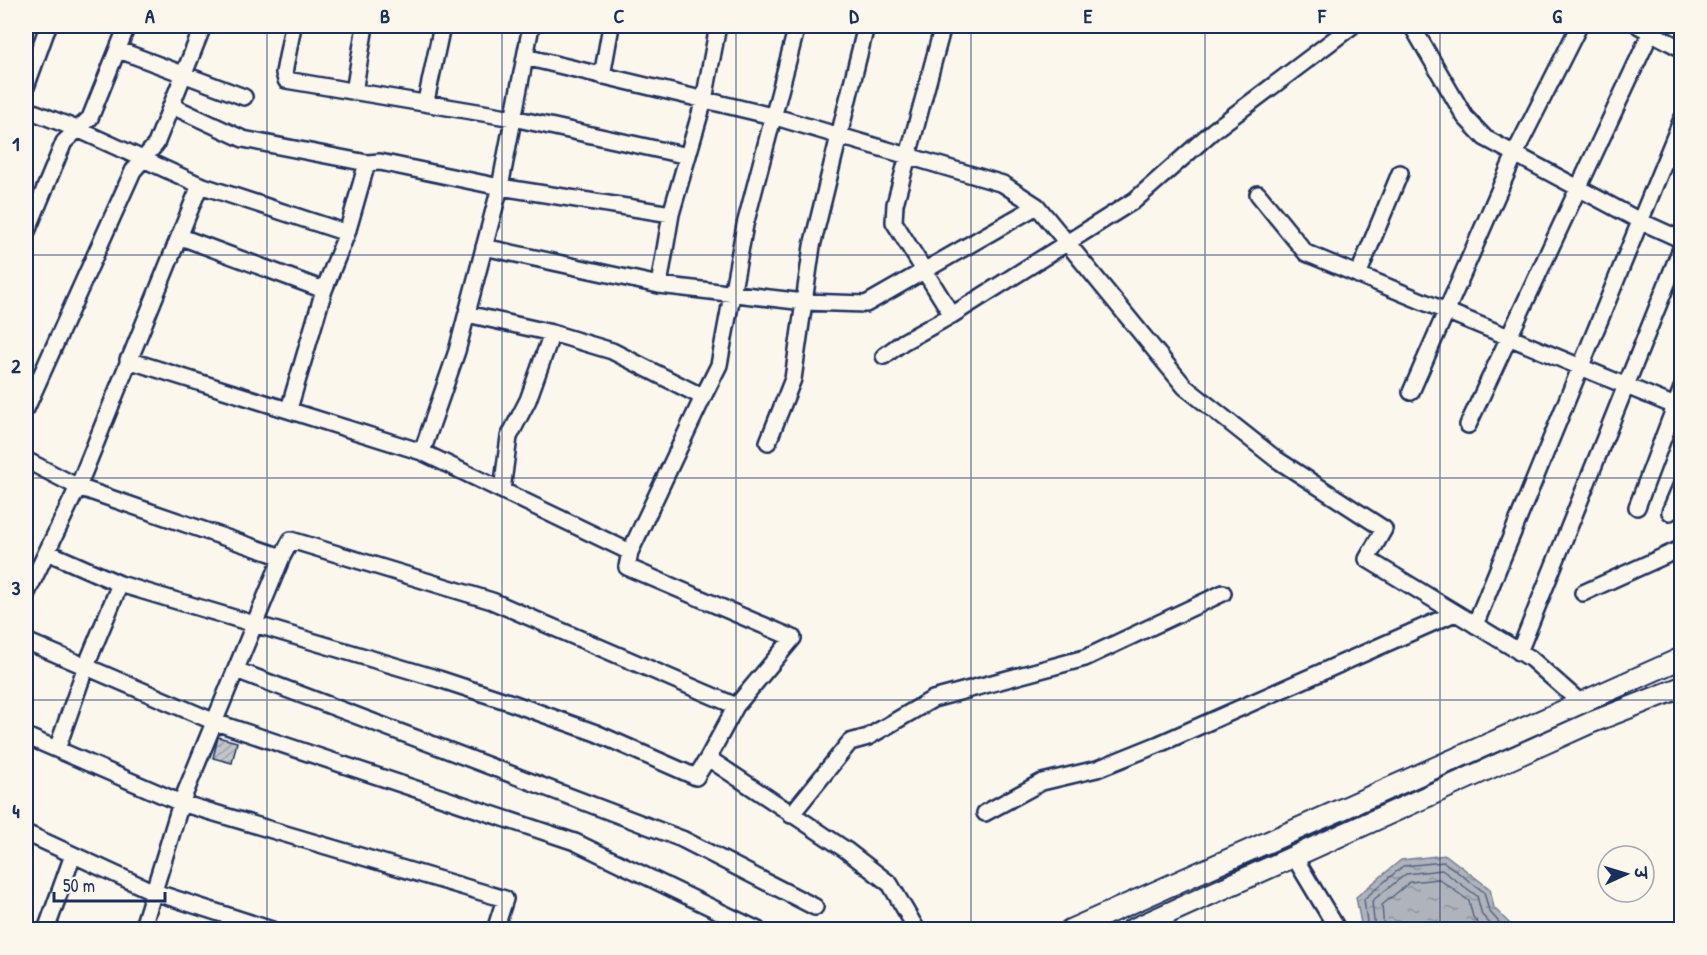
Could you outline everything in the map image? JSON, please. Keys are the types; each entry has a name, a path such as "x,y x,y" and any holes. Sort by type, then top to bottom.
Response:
{"main road":[{"path":"1070,930 1682,658"},
{"path":"1131,930 1590,723 1682,687"},
{"path":"1582,704 1590,723"}],"street":[{"path":"26,87 48,26"},
{"path":"26,234 64,142 90,118 127,26"},
{"path":"26,409 133,171 156,144 203,26"},
{"path":"292,26 284,73 286,80 426,101 688,156"},
{"path":"354,92 365,26"},
{"path":"426,101 442,26"},
{"path":"422,452 457,351 500,188 531,26"},
{"path":"602,76 611,26"},
{"path":"659,285 671,214 704,100 718,26"},
{"path":"47,552 120,584 512,703 596,733 696,777 736,706 793,638 627,567 630,552 719,365 746,225 772,116 797,26"},
{"path":"768,442 794,379 812,246 866,26"},
{"path":"943,26 895,204 894,222 923,273 952,315"},
{"path":"884,356 903,342 1069,244 1135,200 1213,131 1352,26"},
{"path":"1412,26 1465,117 1485,138 1640,222 1682,240"},
{"path":"1411,392 1515,155 1579,26"},
{"path":"1468,425 1578,189 1645,29 1682,50"},
{"path":"119,50 184,76 244,96"},
{"path":"525,57 772,116 1003,184 1037,206 1185,387 1276,459 1384,529 1367,559 1519,652 1582,704"},
{"path":"172,106 243,139 367,163 380,162 500,188 671,214"},
{"path":"26,109 77,129 200,185 347,233"},
{"path":"1475,625 1682,119"},
{"path":"289,409 324,290 347,233 367,163"},
{"path":"1358,275 1400,173"},
{"path":"26,595 78,487 128,360 181,237 200,185"},
{"path":"1258,194 1306,253 1678,408"},
{"path":"484,247 659,285 804,302 866,303 923,273 1037,206"},
{"path":"181,237 324,290"},
{"path":"1519,652 1682,246"},
{"path":"467,314 552,333 612,351 703,398"},
{"path":"502,490 509,437 528,400 552,333"},
{"path":"128,360 422,452 630,552"},
{"path":"1636,507 1678,408 1682,388"},
{"path":"26,460 78,487 282,557"},
{"path":"1670,512 1682,484"},
{"path":"142,930 181,803 291,540 492,601 736,706"},
{"path":"1583,593 1682,548"},
{"path":"57,749 86,666 120,584"},
{"path":"792,815 850,742 868,737 933,699 1085,658 1223,593"},
{"path":"985,813 1042,782 1097,769 1159,744 1455,613"},
{"path":"26,641 214,722 575,842 758,930"},
{"path":"236,670 682,839 815,907"},
{"path":"26,736 181,803 505,899 495,930"},
{"path":"708,758 846,850 890,884 917,930"},
{"path":"26,833 154,892 272,930"},
{"path":"46,930 73,855"},
{"path":"1293,855 1338,930"}],"water":[{"path":"1446,855 1490,889 1494,908 1515,929 1362,929 1356,897 1401,860"}],"building":[{"path":"218,737 237,742 232,763 213,758"}]}
